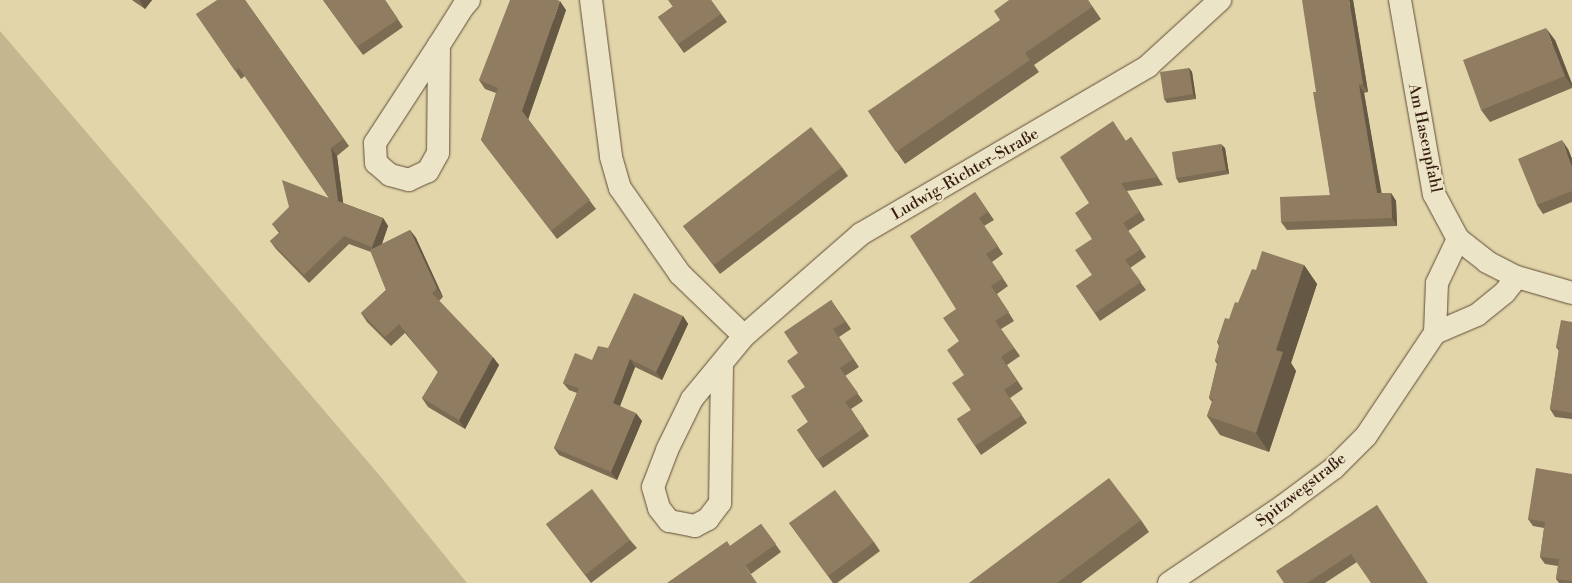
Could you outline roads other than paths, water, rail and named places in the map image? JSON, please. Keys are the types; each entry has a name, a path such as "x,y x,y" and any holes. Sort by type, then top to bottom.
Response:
{"street":[{"path":"591,0 611,157 620,188 680,274 744,336"},
{"name":"Ludwig-Richter-Straße","path":"722,364 720,503 708,519 695,526 669,521 659,508 653,487 667,450 692,399 744,336 861,234 1148,66 1220,0"},
{"name":"Am Hasenpfahl","path":"1400,0 1434,194 1458,239 1487,262 1517,278 1572,293"},
{"path":"439,44 438,154 428,171 409,180 390,175 376,163 375,143 439,44 462,2"},
{"path":"1458,239 1437,283 1435,333 1477,314 1505,292 1517,278"},
{"name":"Spitzwegstraße","path":"1169,583 1284,506 1334,468 1366,436 1435,333"}]}
